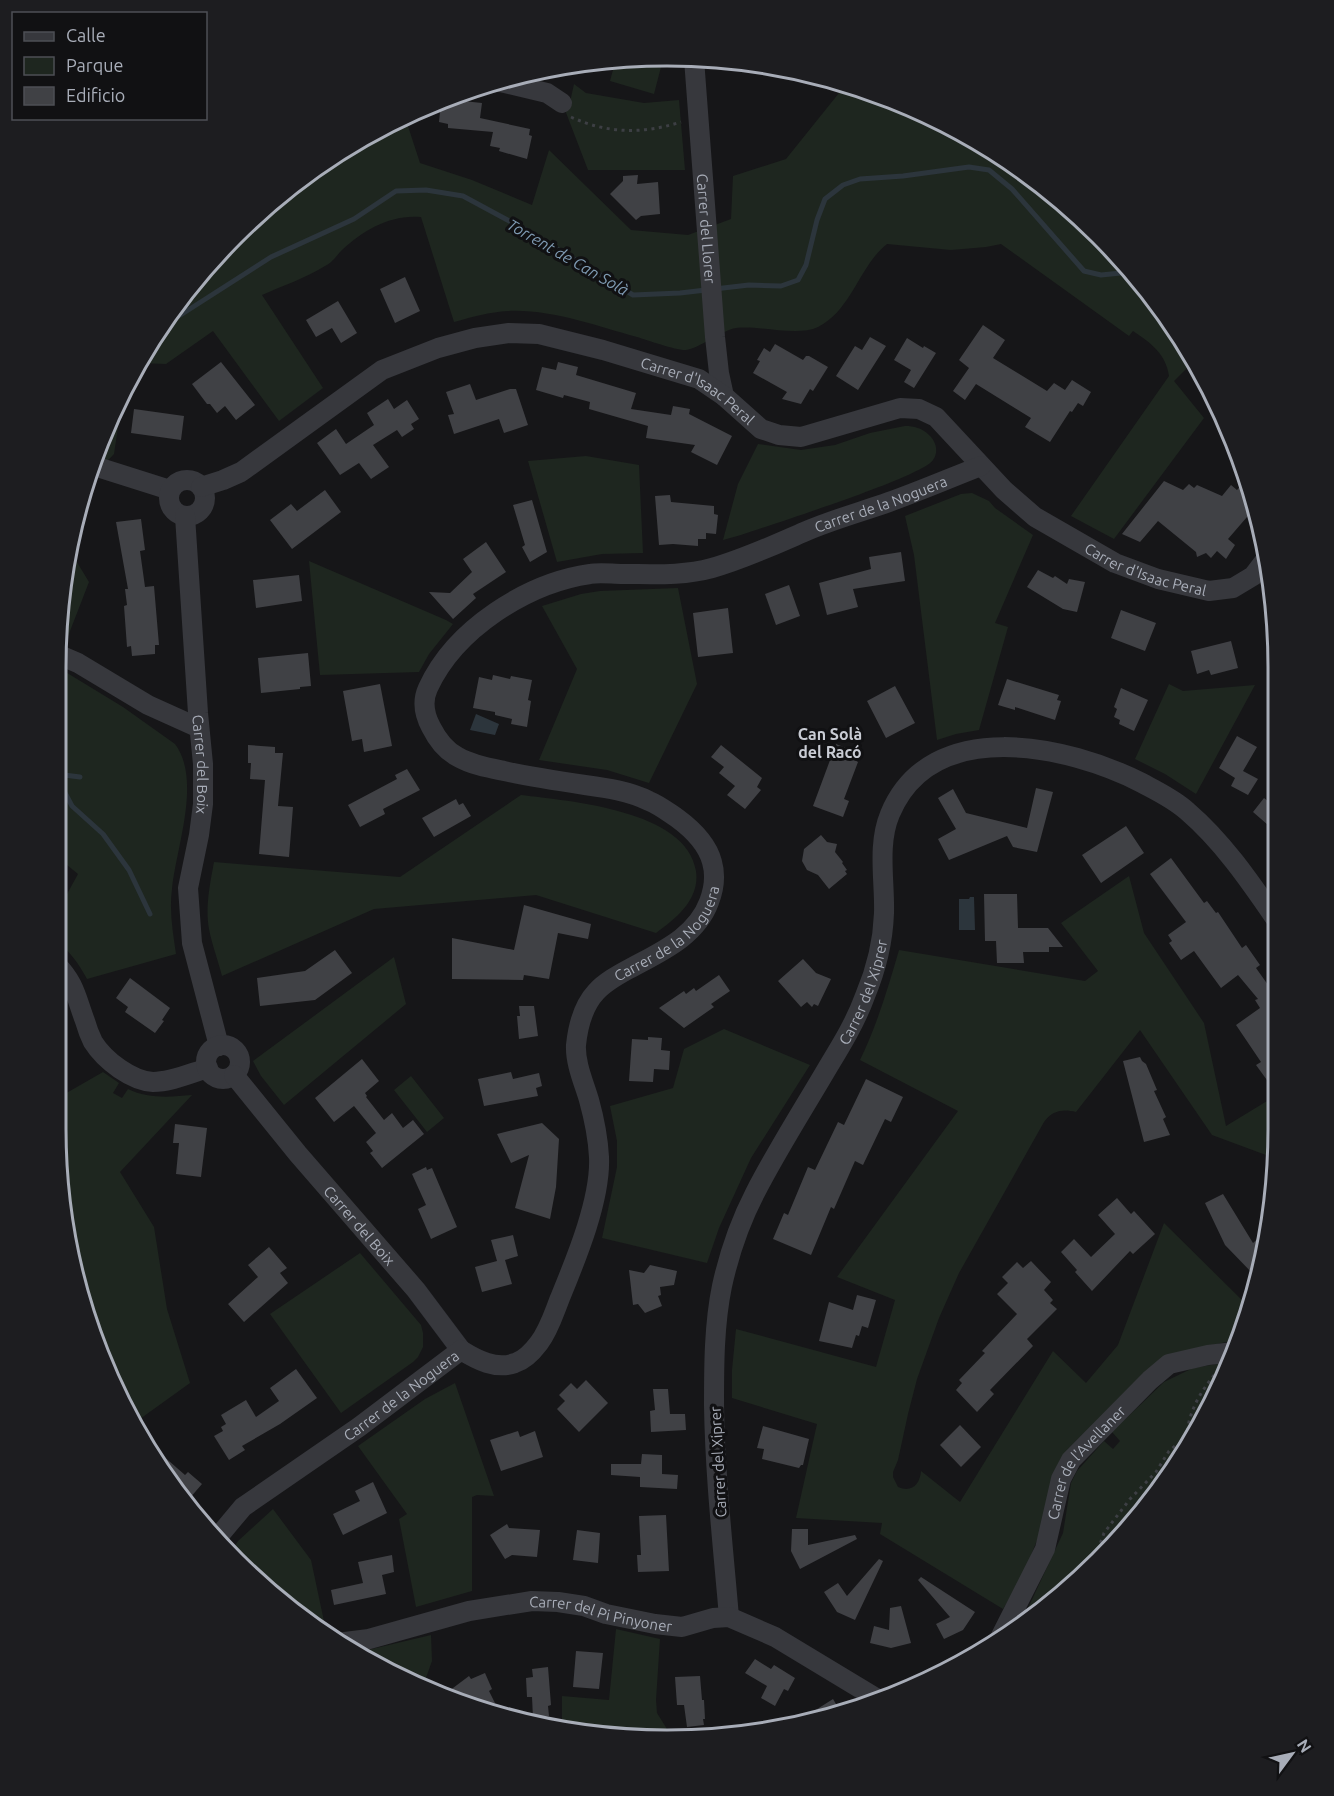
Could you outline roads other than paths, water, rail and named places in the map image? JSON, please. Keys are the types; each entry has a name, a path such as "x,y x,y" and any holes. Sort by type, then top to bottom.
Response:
{"street":[{"name":"Carrer del Llorer","path":"695,67 715,337 724,396"},
{"path":"514,85 547,93 562,103"},
{"name":"Carrer d'Isaac Peral","path":"201,487 241,472 382,370 438,348 475,338 509,333 539,334 603,350 699,379 724,396 761,429 779,435 801,436 900,408 919,409 936,417 1004,490 1035,518 1115,563 1158,579 1209,591 1233,588 1253,576 1259,568"},
{"name":"Carrer de la Noguera","path":"222,1532 243,1507 359,1427 462,1350 475,1358 496,1365 512,1365 526,1357 542,1340 579,1250 599,1173 597,1138 576,1049 584,1008 594,993 604,984 661,952 688,933 700,921 714,890 711,858 704,844 694,832 674,816 649,801 607,788 480,766 460,759 448,751 436,736 424,708 425,693 440,667 465,638 487,619 526,593 542,587 593,573 682,574 712,568 759,552 805,531 892,501 981,465"},
{"path":"100,468 170,490"},
{"path":"187,480 201,487 205,501 201,510 193,515 185,516 172,508 168,497 170,490 181,481 187,480"},
{"name":"Carrer del Boix","path":"185,516 203,764 203,804 188,888 190,928 219,1046"},
{"path":"66,658 148,705 199,728"},
{"name":"Carrer del Xiprer","path":"729,1617 715,1451 715,1347 722,1288 731,1249 755,1192 864,1001 882,937 885,833 890,813 910,781 928,767 947,757 979,748 1011,747 1040,750 1099,765 1136,780 1186,809 1222,846 1268,908"},
{"path":"66,975 74,988 93,1042 110,1061 133,1078 153,1082 207,1068"},
{"path":"219,1046 231,1047 238,1056 239,1066 230,1078 214,1076 207,1068 207,1057 219,1046"},
{"name":"Carrer del Boix","path":"234,1075 297,1154 416,1290 462,1350"},
{"name":"Carrer de l'Avellaner","path":"1007,1625 1045,1549 1061,1479 1071,1460 1150,1380 1169,1364 1224,1353"},
{"name":"Carrer del Pi Pinyoner","path":"353,1641 369,1639 469,1611 532,1601 584,1606 606,1614 682,1627 713,1618 729,1617"},
{"path":"729,1617 747,1623 796,1649 870,1694"}],"waterway":[{"name":"Torrent de Can Solà","path":"180,316 271,257 354,219 396,191 426,190 463,196 526,230 633,295 680,293 749,285 781,286 798,280 806,265 817,220 825,199 843,185 860,179 969,167 989,170 1012,189 1084,271 1101,275 1121,273"},
{"path":"66,775 80,777"},
{"path":"66,795 72,806 103,834 129,870 150,914"}],"district":[{"name":"Can Solà del Racó","path":"830,743"}]}
